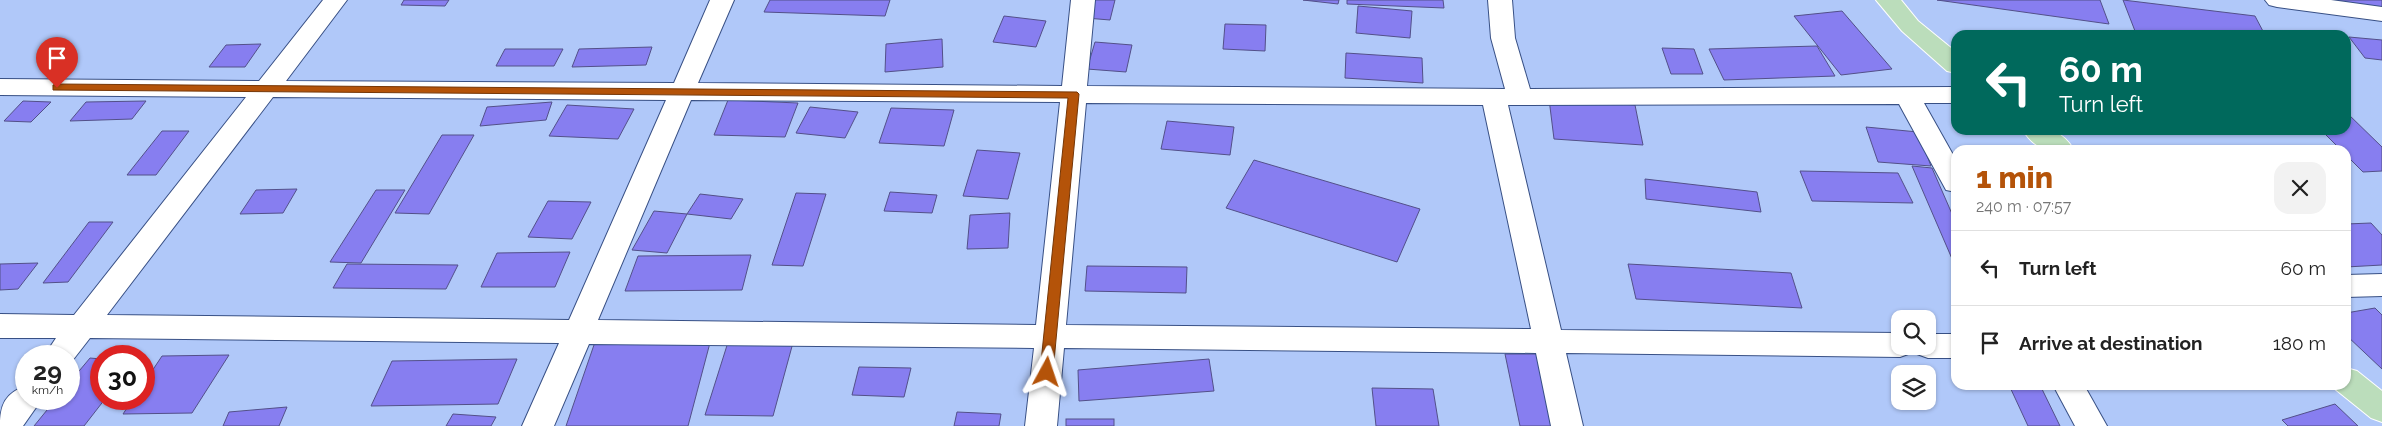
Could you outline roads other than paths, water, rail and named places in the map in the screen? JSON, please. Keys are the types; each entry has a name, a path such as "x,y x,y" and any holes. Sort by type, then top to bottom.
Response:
{"main road":[{"path":"1888,0 1910,26 1951,60"},
{"path":"2042,135 2055,145"},
{"path":"2351,384 2382,408"}],"street":[{"path":"68,345 335,0"},
{"path":"538,426 722,0"},
{"path":"1041,426 1082,0"},
{"path":"1500,0 1507,96 1548,342 1567,426"},
{"path":"2277,0 2382,14"},
{"path":"0,88 1507,96 1951,95"},
{"path":"1907,95 1951,174"},
{"path":"2351,286 2382,285"},
{"path":"0,326 1891,345"},
{"path":"1936,346 1951,346"},
{"path":"2071,390 2091,426"},
{"path":"5,426 17,410"}]}
